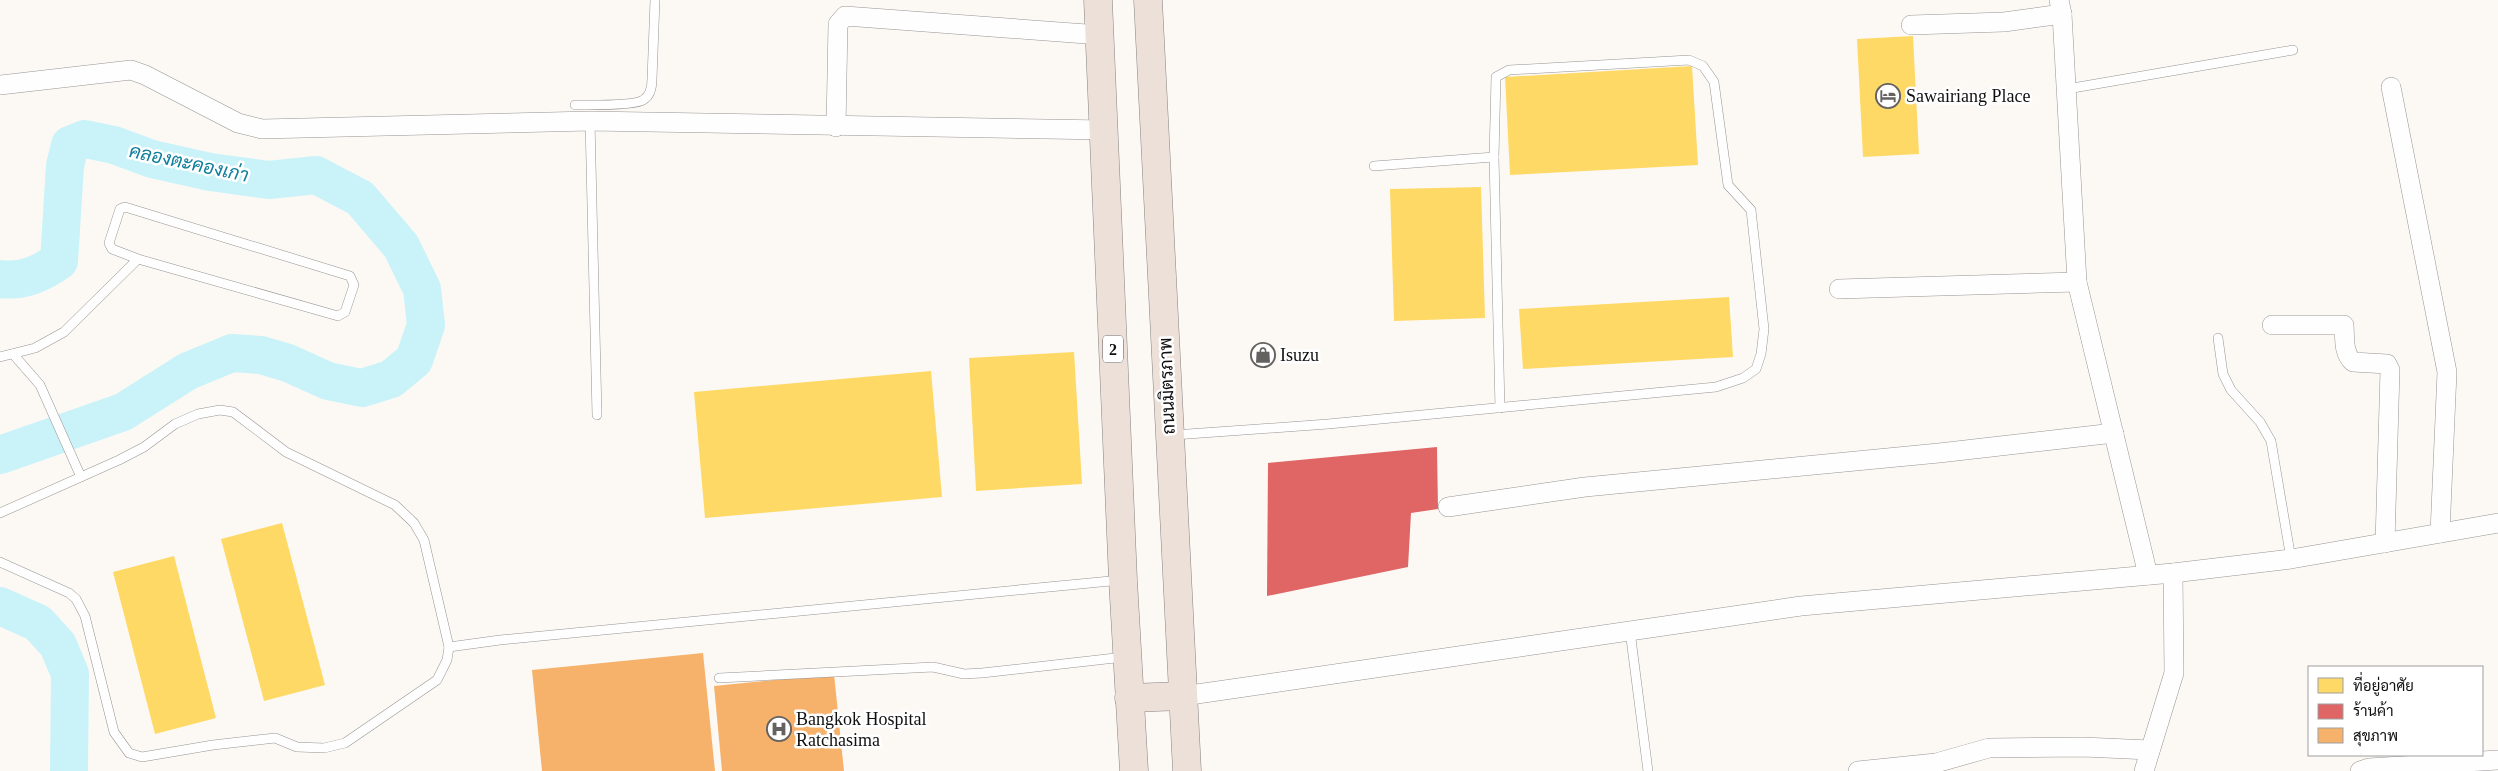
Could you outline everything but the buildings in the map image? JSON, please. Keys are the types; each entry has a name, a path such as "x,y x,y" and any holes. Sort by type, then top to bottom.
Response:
{"highway":[{"name":"2","path":"1098,0 1126,657 1134,771"},
{"name":"ถนนมิตรภาพ","path":"1148,0 1187,771"},
{"path":"1129,698 1183,696"}],"street":[{"path":"1911,26 2004,22 2060,7 2077,282 2148,575"},
{"path":"836,127 838,24 844,16 1100,35"},
{"path":"0,85 131,70 145,75 238,123 262,129 590,121 836,127 1104,130"},
{"path":"2391,88 2447,372 2440,533"},
{"path":"1839,289 2077,282"},
{"path":"2272,325 2344,325 2346,354 2349,359 2353,362 2387,364 2390,370 2385,543"},
{"path":"1448,507 1585,487 1939,453 2114,433"},
{"path":"1183,696 1801,606 2173,573 2291,559 2498,523"},
{"path":"2144,771 2174,673 2173,573"},
{"path":"1858,771 1936,763 1989,748 2083,747 2150,750"},
{"path":"2360,771 2369,768 2498,760"}],"lane":[{"path":"575,105 638,103 647,97 650,92 652,79 654,0"},
{"path":"2066,89 2293,50"},
{"path":"1169,436 1500,408 1716,387 1743,378 1756,369 1761,354 1764,329 1751,210 1728,185 1714,82 1703,66 1689,60 1509,70 1496,77 1494,157 1500,408"},
{"path":"590,121 597,415"},
{"path":"1374,166 1494,157"},
{"path":"125,207 350,276 354,285 345,312 338,316 138,259 112,250 109,243 120,209 125,207"},
{"path":"0,356 35,348 64,332 138,259"},
{"path":"2218,338 2222,374 2231,390 2260,422 2272,441 2291,559"},
{"path":"13,354 40,385 81,477"},
{"path":"0,513 144,447 175,424 198,414 220,410 233,412 286,452 395,505 414,523 424,540 449,647 447,660 437,680 345,743 324,748 297,747 275,738 213,745 142,757 129,753 114,732 85,616 76,598 70,593 0,562"},
{"path":"449,647 500,640 1123,580"},
{"path":"1630,631 1648,771"},
{"path":"719,678 933,667 964,674 1126,657"}],"waterway":[{"name":"คลองตะคองเก่า","path":"0,279 8,280 31,276 59,261 65,166 70,145 85,139 114,145 152,159 210,172 269,180 316,175 360,198 401,246 422,289 426,325 414,360 391,379 362,388 328,381 288,363 261,355 232,353 188,371 123,412 0,455"},
{"name":"คลองตะคองเก่า","path":"0,606 38,623 58,645 70,674 69,771"}],"place":[{"name":"Sawairiang Place","path":"1888,96"},
{"name":"Isuzu","path":"1263,355"},
{"name":"Bangkok Hospital Ratchasima","path":"779,729"}]}
